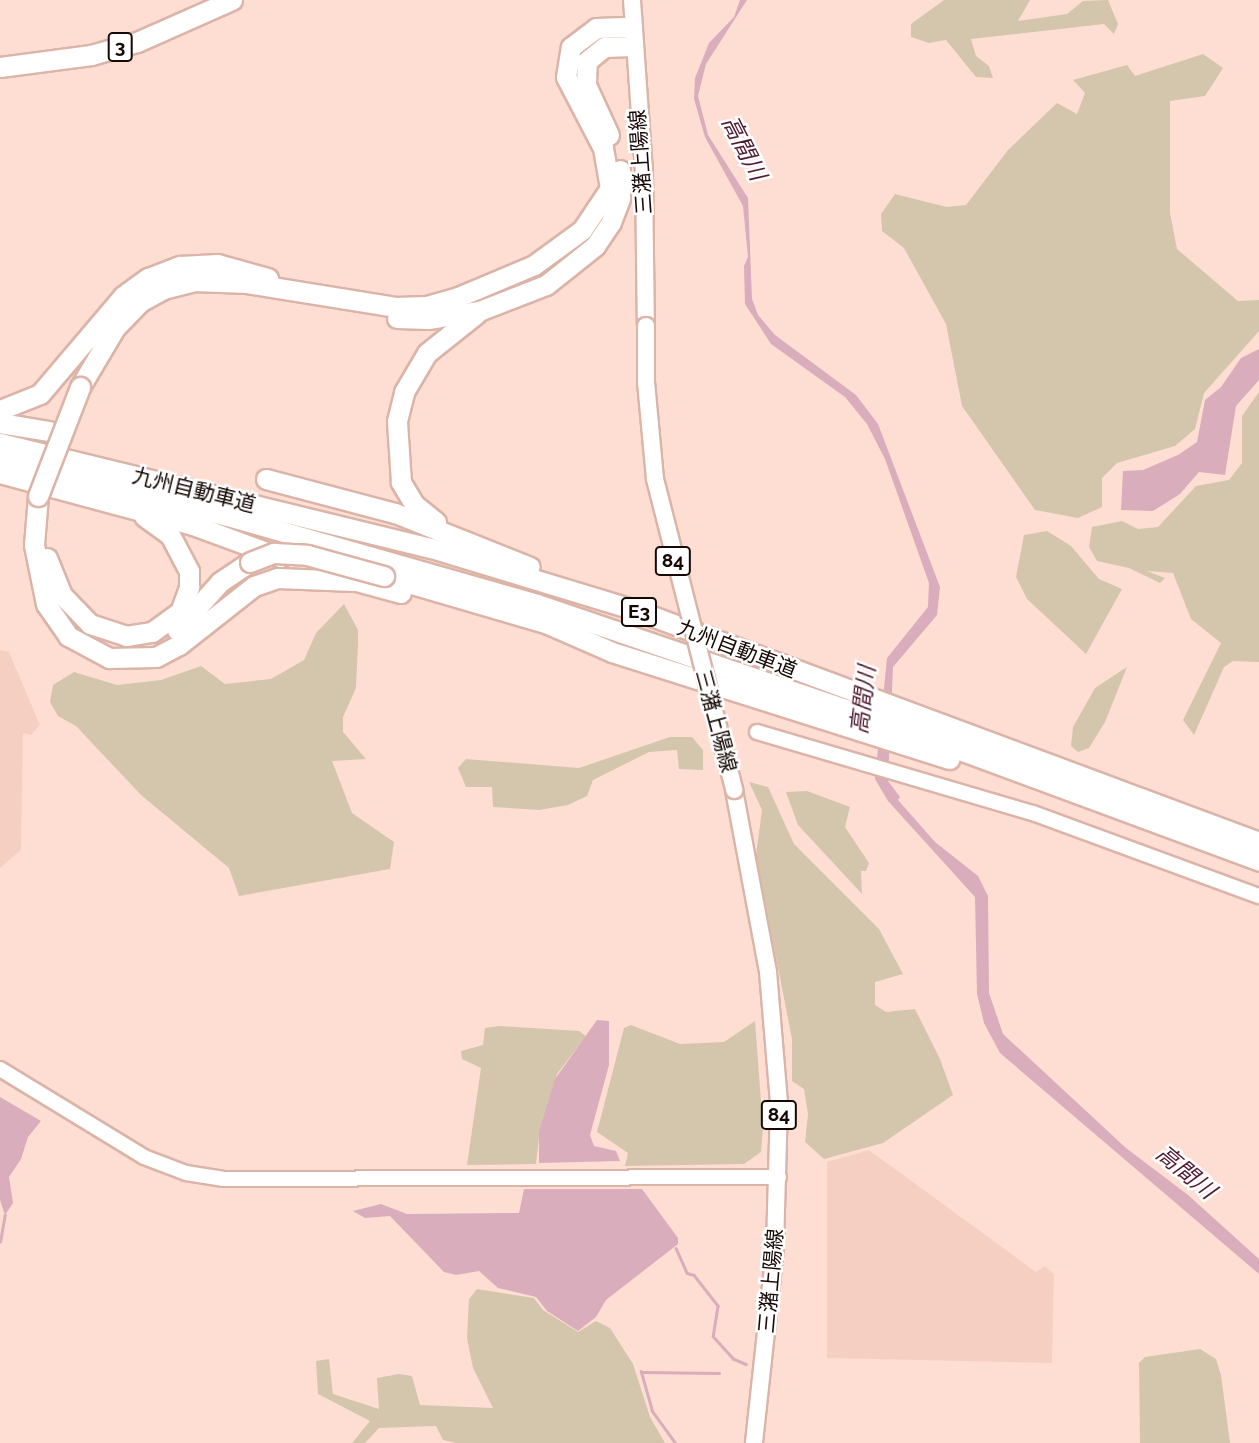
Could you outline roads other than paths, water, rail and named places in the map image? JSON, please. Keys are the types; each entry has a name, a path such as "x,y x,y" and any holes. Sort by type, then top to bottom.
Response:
{"highway":[{"name":"3","path":"0,67 91,55 137,42 232,0"},
{"path":"354,580 306,576 254,586 179,645 156,657 133,660 90,652 68,636 46,604 34,545 44,497 85,390 115,328 140,302 163,289 194,281 222,281 365,305 427,306 484,288 534,265 582,230 610,188 610,169 603,148 571,93 566,59 583,34 596,28 632,36"},
{"path":"85,390 118,339 138,320 165,300 195,292 228,291 391,318 428,319 480,311 546,285 595,246 611,222 620,198 621,172 584,71 595,51 632,36"},
{"path":"0,410 40,394 123,296 148,278 180,266 217,264 243,268 297,293"},
{"path":"459,538 425,516 401,482 397,421 404,392 427,353 480,311"},
{"path":"0,423 49,431"},
{"name":"九州自動車道","path":"0,443 431,548 641,612 1259,842"},
{"name":"九州自動車道","path":"0,461 228,516 537,604 1109,802 1259,861"},
{"path":"0,473 126,506 354,580 446,605"},
{"path":"266,479 395,513 641,612"},
{"path":"44,497 44,538 62,595 90,624 111,634 143,635 162,627 180,611 189,571 170,535 126,506"},
{"path":"42,582 80,631 116,647 136,649 169,638 220,582 250,562 274,553 307,555 548,624 612,652 967,765 1109,802"}],"main road":[{"name":"三潴上陽線","path":"632,0 632,36 644,172 646,382 655,479 734,790 768,972 779,1103 779,1177 754,1443"}],"street":[{"path":"757,732 1033,813 1259,897"},
{"path":"0,1069 144,1157 186,1173 223,1179 779,1177"}],"waterway":[{"path":"0,1242 5,1215"},
{"path":"676,1248 687,1273 694,1275 718,1306 713,1336 734,1359 746,1364"},
{"path":"675,1443 652,1411 641,1372 719,1373"}],"water label":[{"name":"高間川","path":"744,148"},
{"name":"高間川","path":"863,700"},
{"name":"高間川","path":"1186,1172"}]}
